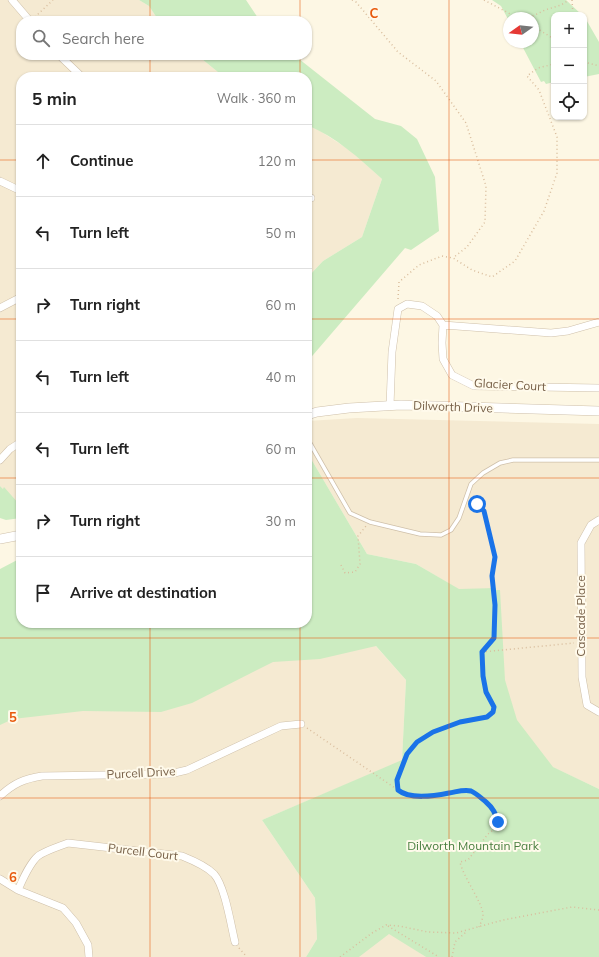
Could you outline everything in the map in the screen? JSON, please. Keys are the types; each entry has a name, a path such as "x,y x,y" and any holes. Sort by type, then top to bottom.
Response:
{"street":[{"path":"12,0 26,16"},
{"path":"64,60 77,72"},
{"path":"0,181 16,189"},
{"path":"0,308 16,300"},
{"path":"390,406 392,352 398,309 407,304 422,306 437,316 443,325 551,333 568,331 599,322"},
{"name":"Glacier Court","path":"443,325 443,359 452,375 474,386 599,388"},
{"name":"Dilworth Drive","path":"312,414 390,406 599,411"},
{"path":"0,460 10,449 16,445"},
{"name":"Cascade Place","path":"599,520 591,525 581,543 582,677 587,705 599,712"},
{"path":"0,539 16,536"},
{"name":"Purcell Drive","path":"0,796 9,788 25,779 42,776 170,774 187,770 281,726 301,724"},
{"name":"Purcell Court","path":"18,890 27,871 37,857 51,849 68,843 182,856 198,863 214,874 224,895 235,942"},
{"path":"0,879 18,890 63,908 76,923 88,945 89,957"}],"lane":[{"path":"312,447 350,513 370,522 420,534 441,534 451,530 459,518 471,484 479,476 500,463 513,460 599,460"}],"path":[{"path":"35,16 53,0"},
{"path":"352,0 356,2 398,52 436,82 466,123 486,186 485,222 467,247 453,258"},
{"path":"484,0 507,12"},
{"path":"539,13 570,0 572,12"},
{"path":"539,30 551,37"},
{"path":"587,63 599,66"},
{"path":"398,309 399,282 419,265 442,256 453,258 472,270 492,277 515,262 544,212 557,173 557,137 539,90 527,76 538,68 551,65"},
{"path":"398,790 397,780 407,754 417,742 433,732 460,722 487,717 493,712 494,707 486,692 483,676 482,652 494,638 495,605 492,576 495,557 484,511 477,504 466,497"},
{"path":"341,565 345,573 355,572 360,564 358,536 370,522"},
{"path":"482,652 582,643"},
{"path":"301,724 402,794 416,796 471,791 487,803 496,813 498,822 496,827 488,834 468,860 460,862 462,870 484,916 479,927"},
{"path":"340,957 372,933 386,925 428,932 456,933 503,920 572,906 599,910"},
{"path":"386,925 439,957"},
{"path":"452,957 455,942 467,930"},
{"path":"235,942 247,957"}],"shaded area":[{"path":"0,0 139,0 149,6 156,16 16,16 16,60 203,60 218,72 16,72 16,504 0,486"},
{"path":"312,127 351,151 382,179 362,237 323,261 312,273"},
{"path":"357,418 599,424 599,789 548,765 513,718 458,589 416,564 367,554 312,460 312,421"},
{"path":"374,644 406,680 402,761 262,820 315,898 317,939 306,957 0,957 0,721 269,660"},
{"path":"386,931 426,957 353,957"}],"green space":[{"path":"139,0 246,0 257,16 156,16 149,6"},
{"path":"492,0 566,0 579,12 551,12 551,83 546,84 544,81 541,82 523,48 539,48 539,12 504,12 501,6"},
{"path":"587,21 599,42 599,74 587,76"},
{"path":"203,60 300,60 375,119 401,126 417,139 435,177 439,231 411,250 405,248 312,356 312,273 323,261 362,237 382,179 356,156 328,136 312,127 312,72 218,72"},
{"name":"Dilworth Mountain Park","path":"312,460 367,554 416,564 459,589 496,588 496,590 500,590 505,680 517,720 553,767 599,789 599,957 426,957 389,934 359,957 306,957 317,939 315,898 262,820 402,760 406,680 376,646 320,659 273,662 192,703 161,712 83,711 13,719 0,725 0,569 16,561 16,628 312,628"},
{"path":"0,486 3,489 4,487 16,501 16,519 6,520 0,518"}],"route":[{"path":"477,504 484,511 495,557 492,576 495,605 494,638 482,652 483,676 486,692 494,707 493,712 487,717 460,722 433,732 417,742 407,754 397,780 398,790 402,794 424,796 471,791 492,806 496,813 498,822"}]}
